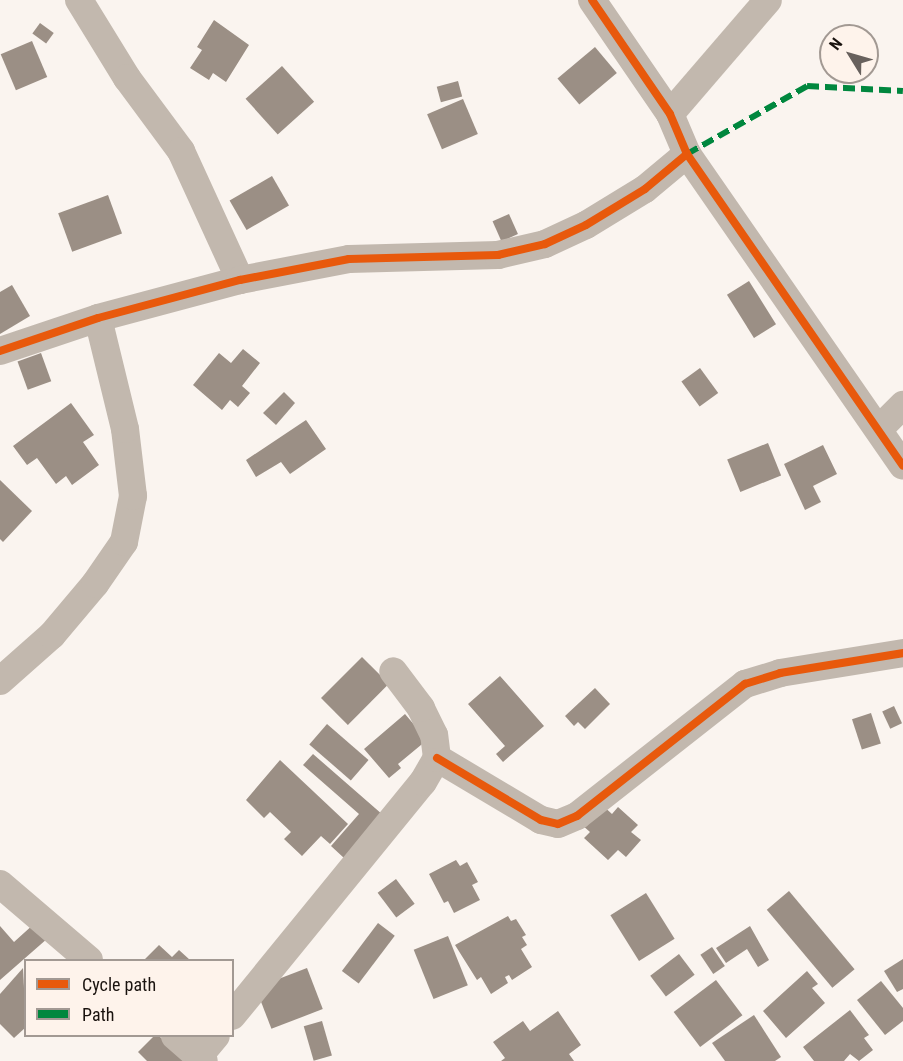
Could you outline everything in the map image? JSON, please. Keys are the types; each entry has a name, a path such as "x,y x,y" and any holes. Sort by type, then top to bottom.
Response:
{"street":[{"path":"78,0 127,78 181,151 240,280"},
{"path":"592,0 670,114 687,154 880,428 903,466"},
{"path":"670,114 768,0"},
{"path":"0,351 98,318 240,280 349,259 498,255 545,244 645,189 687,154"},
{"path":"0,681 52,635 95,584 124,542 134,496 124,429 98,318"},
{"path":"880,428 903,405"},
{"path":"437,758 541,820 558,824 577,816 745,684 780,674 903,652"},
{"path":"234,1014 423,782 437,758 434,735 421,708 393,671"},
{"path":"0,884 88,959"},
{"path":"179,1037 206,1051"}],"building":[{"path":"214,20 249,45 226,82 213,73 209,80 190,68 202,50 197,47"},
{"path":"40,23 54,33 46,44 32,34"},
{"path":"32,41 47,77 16,90 1,54"},
{"path":"595,47 617,73 579,105 557,78"},
{"path":"282,66 314,102 278,134 246,99"},
{"path":"458,81 462,96 441,102 437,87"},
{"path":"463,99 478,134 442,149 427,114"},
{"path":"272,176 289,205 247,230 230,200"},
{"path":"108,195 122,234 72,252 58,213"},
{"path":"509,214 518,234 502,241 493,221"},
{"path":"749,281 776,324 754,338 727,295"},
{"path":"12,285 30,316 0,334 0,292"},
{"path":"243,349 260,363 242,386 250,393 238,407 230,400 222,410 193,385 219,353 231,363"},
{"path":"41,353 51,381 28,390 18,362"},
{"path":"700,368 718,393 700,407 681,382"},
{"path":"284,392 295,403 276,425 263,413"},
{"path":"71,403 94,435 83,442 99,465 72,485 66,476 56,484 37,458 27,465 13,446"},
{"path":"306,420 326,449 290,474 281,462 256,477 246,460"},
{"path":"768,443 781,475 740,492 727,459"},
{"path":"823,445 837,474 813,486 821,502 805,510 784,464"},
{"path":"0,480 32,511 3,542 0,539"},
{"path":"362,657 389,684 348,725 321,698"},
{"path":"500,676 544,726 503,762 496,754 505,746 468,704"},
{"path":"595,688 610,704 585,729 578,722 574,726 565,716"},
{"path":"894,706 902,723 890,729 882,711"},
{"path":"871,713 881,743 862,750 852,719"},
{"path":"405,714 427,740 398,764 401,768 389,778 364,749"},
{"path":"327,724 369,760 351,780 309,744"},
{"path":"313,754 383,815 344,858 331,846 359,814 303,765"},
{"path":"280,760 348,824 330,844 321,836 302,856 284,839 291,832 270,812 264,818 246,800"},
{"path":"601,804 612,814 618,807 638,825 631,832 641,840 626,857 618,850 608,860 584,838 590,832 582,825"},
{"path":"456,860 460,866 467,862 478,882 472,885 480,900 454,913 448,901 444,903 429,874"},
{"path":"396,879 415,904 396,918 378,893"},
{"path":"789,891 855,969 832,988 767,910"},
{"path":"646,893 675,939 639,961 610,915"},
{"path":"508,916 511,921 516,919 526,935 522,937 527,945 521,949 532,967 512,980 509,975 505,977 508,983 491,994 481,977 477,980 455,945"},
{"path":"35,923 48,938 0,980 0,926 14,942"},
{"path":"378,923 395,936 359,984 342,971"},
{"path":"750,926 769,960 758,967 747,949 726,963 716,948"},
{"path":"448,936 468,985 434,999 414,950"},
{"path":"159,945 172,957 179,950 189,959 145,959"},
{"path":"712,947 725,966 713,974 700,955"},
{"path":"679,954 695,975 666,996 650,976"},
{"path":"903,959 903,989 897,992 884,971"},
{"path":"23,968 24,1029 14,1038 0,1024 0,994"},
{"path":"307,968 323,1009 271,1029 256,988"},
{"path":"807,971 818,984 812,988 825,1003 786,1038 763,1011"},
{"path":"716,980 742,1015 700,1047 674,1012"},
{"path":"881,981 903,1008 903,1021 885,1035 857,1000"},
{"path":"850,1010 869,1035 864,1038 873,1050 859,1061 850,1054 844,1061 814,1061 803,1047"},
{"path":"558,1011 581,1045 569,1054 574,1061 501,1061 505,1058 493,1042 523,1021 530,1031"},
{"path":"754,1015 781,1057 775,1061 725,1061 712,1043"},
{"path":"322,1021 332,1056 314,1061 304,1026"},
{"path":"153,1037 160,1037 186,1061 147,1061 138,1052"}],"marked path":[{"path":"687,154 807,86 903,91"}],"cycle path":[{"path":"592,0 670,114 687,154 903,466"},
{"path":"0,351 98,318 240,280 349,259 498,255 545,244 586,225 645,189 687,154"},
{"path":"437,758 541,820 558,824 577,816 745,684 780,673 903,653"}]}
